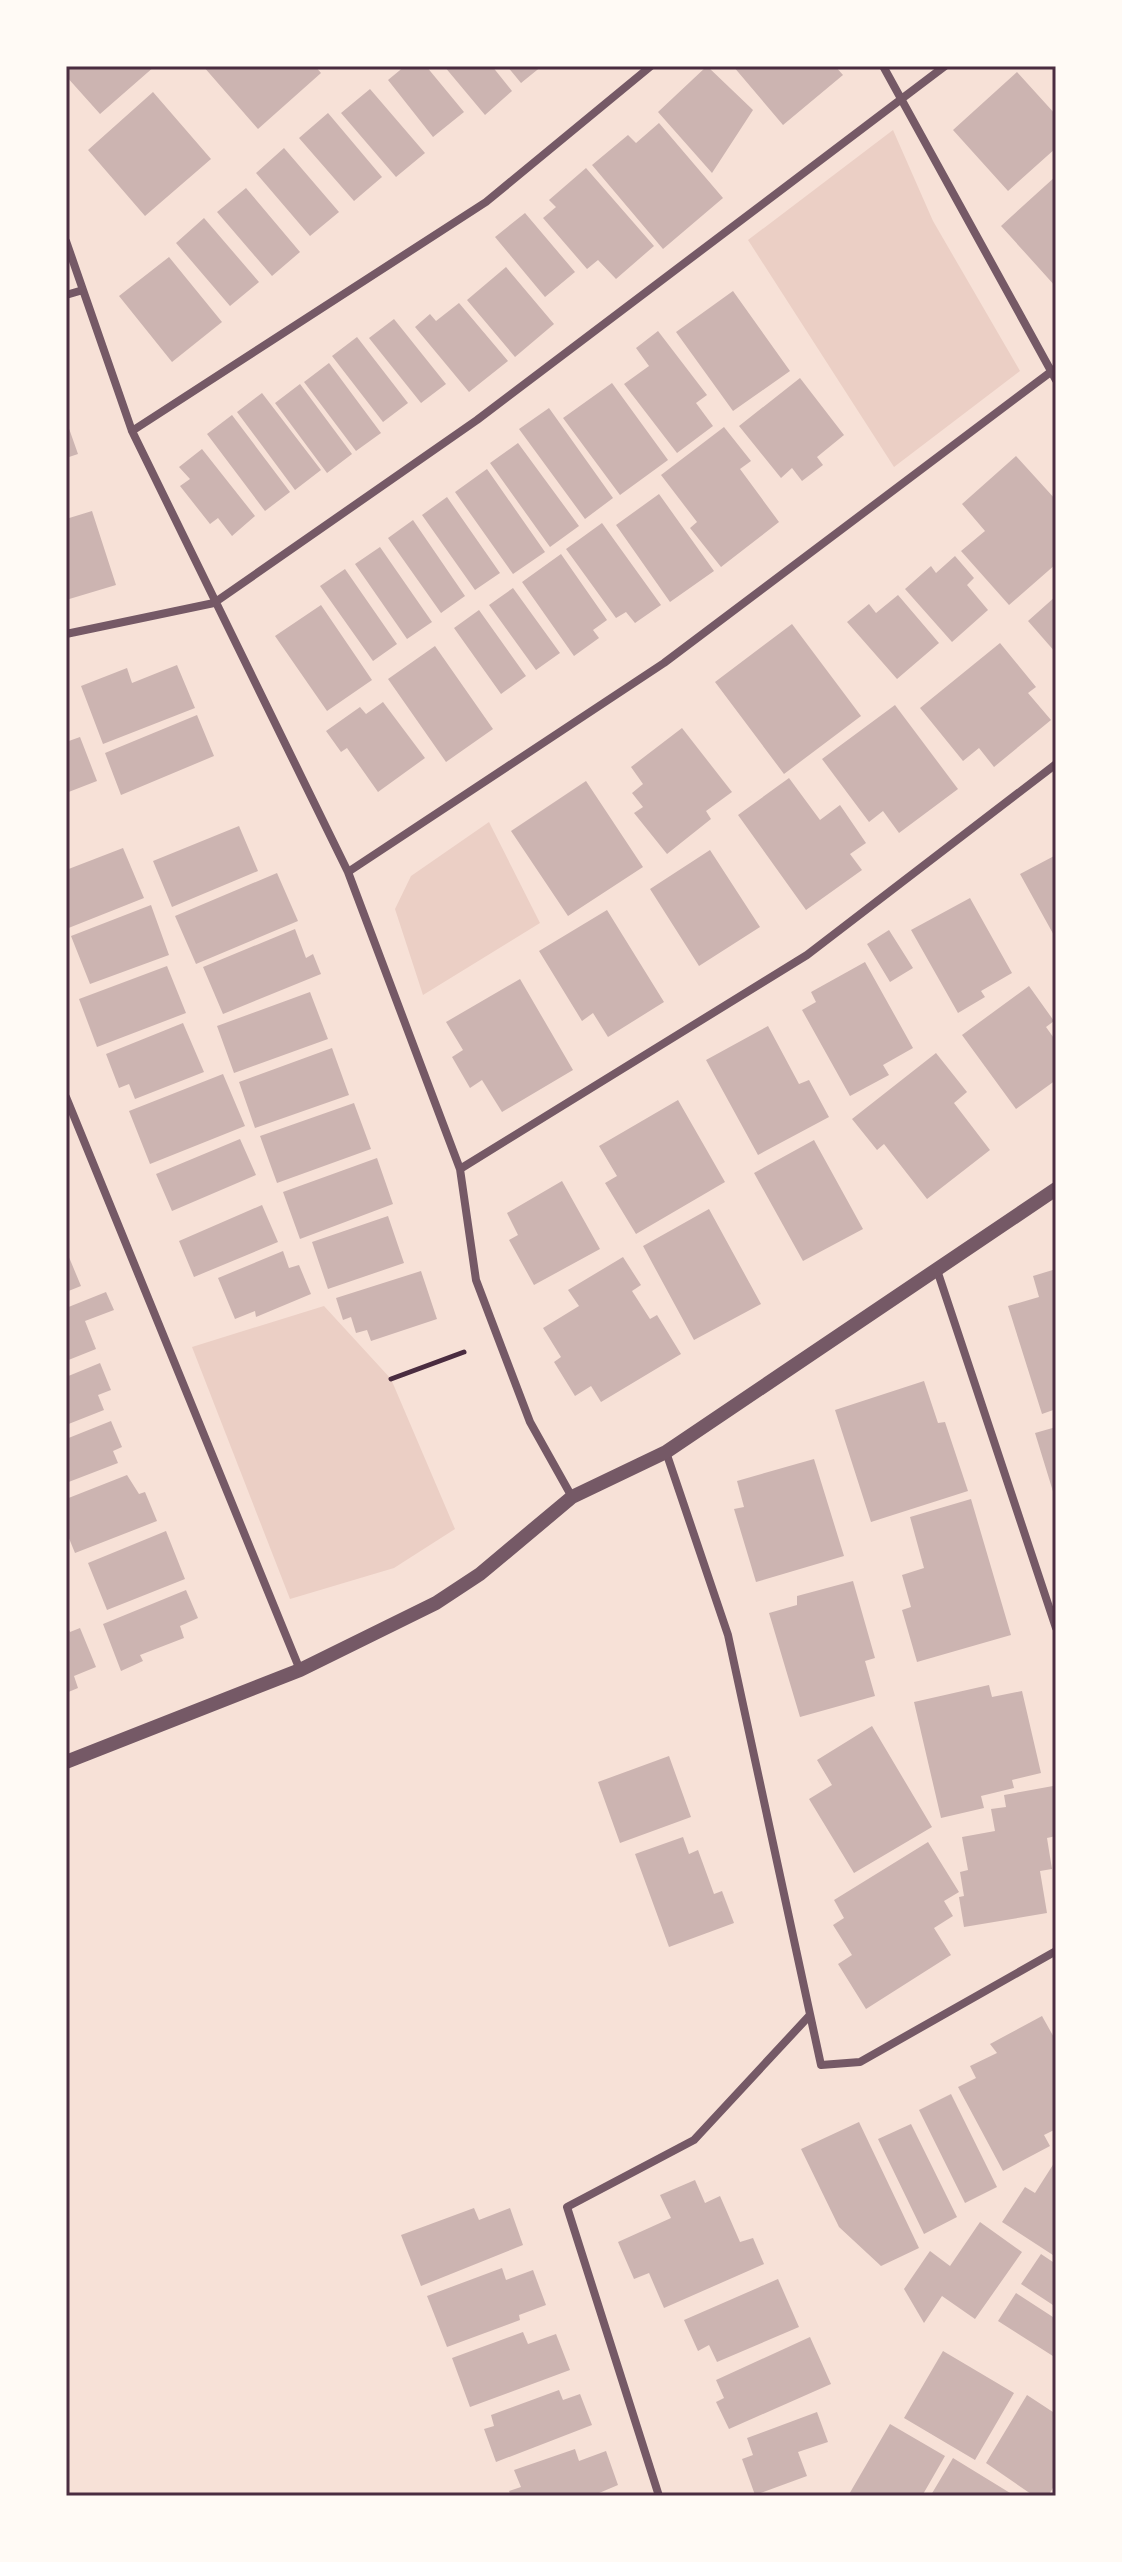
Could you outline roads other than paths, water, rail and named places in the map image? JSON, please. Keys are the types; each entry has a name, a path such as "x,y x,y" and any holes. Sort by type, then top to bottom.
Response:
{"street":[{"path":"132,431 486,202 651,66"},
{"path":"348,872 664,663 1055,373 883,66"},
{"path":"66,634 214,603 477,420 945,66"},
{"path":"66,241 132,431 348,872 460,1169 476,1280 530,1422 572,1497"},
{"path":"66,295 83,290"},
{"path":"460,1169 807,955 1056,764"},
{"path":"66,1097 300,1670"},
{"path":"66,1762 300,1670 436,1603 480,1574 572,1497 666,1452 1056,1189"},
{"path":"937,1270 1056,1628"},
{"path":"666,1452 728,1635 821,2065 860,2062 1056,1951"},
{"path":"659,2496 567,2207 694,2140 810,2015"}]}
